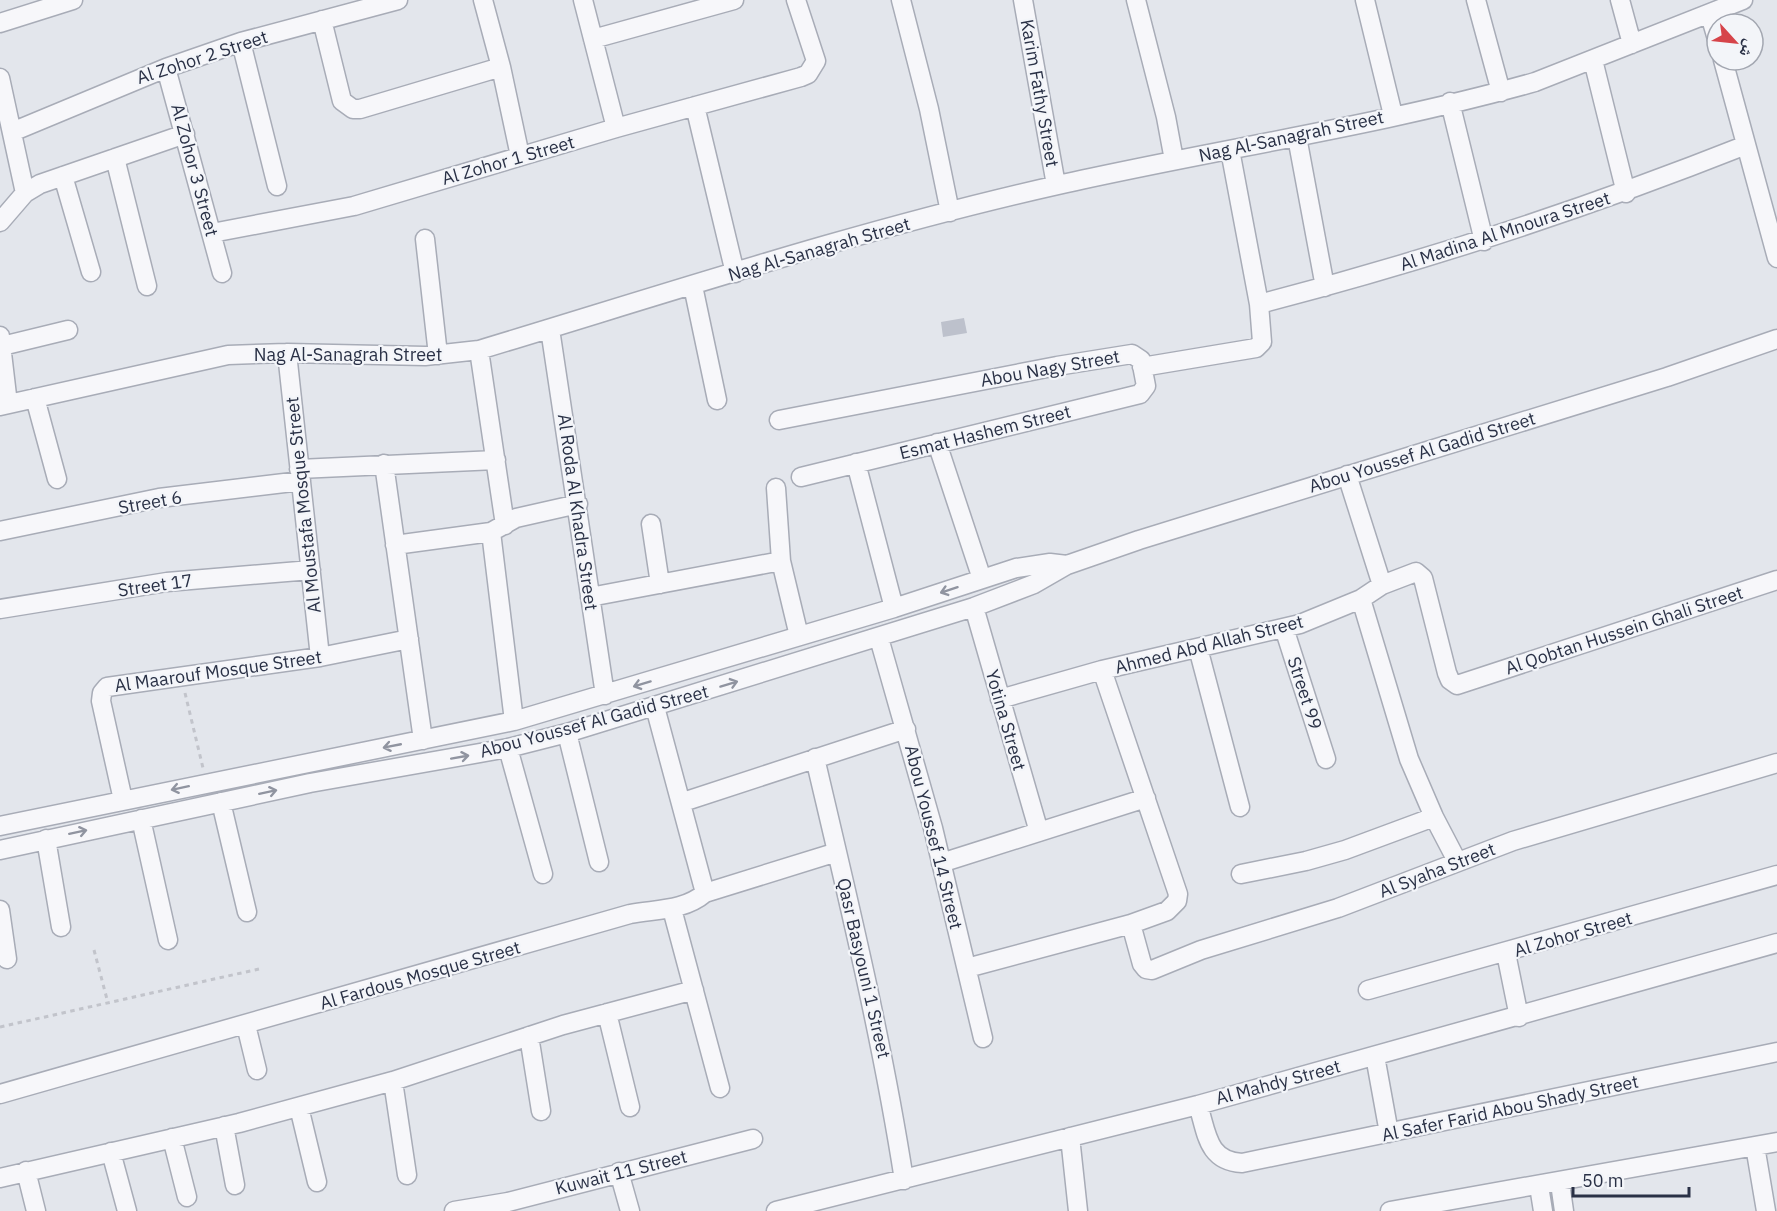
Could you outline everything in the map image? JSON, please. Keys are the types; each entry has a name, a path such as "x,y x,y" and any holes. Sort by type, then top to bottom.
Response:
{"street":[{"path":"0,23 73,0"},
{"name":"Al Zohor 2 Street","path":"12,132 166,68 241,42 399,0"},
{"path":"483,0 501,67 520,156"},
{"path":"583,0 616,128"},
{"path":"593,39 703,4 734,0"},
{"name":"Al Zohor 1 Street","path":"212,233 354,206 616,128 801,77 808,74 816,61 796,0"},
{"path":"901,0 929,109 950,212"},
{"name":"Karim Fathy Street","path":"1023,0 1056,185"},
{"path":"1136,0 1166,117 1174,160"},
{"path":"1365,0 1393,115"},
{"path":"1476,0 1501,92"},
{"path":"1620,0 1632,44"},
{"name":"Nag Al-Sanagrah Street","path":"1717,12 1743,0"},
{"name":"Nag Al-Sanagrah Street","path":"4,405 228,355 286,353 396,356 438,355 479,350 809,249 1056,185 1298,137 1501,92 1535,82 1705,17"},
{"path":"322,20 342,101 353,109 360,110 501,67"},
{"path":"241,42 276,186"},
{"path":"1593,60 1626,193"},
{"name":"Al Zohor 3 Street","path":"166,68 222,273"},
{"path":"1726,72 1777,258"},
{"path":"0,78 25,192"},
{"path":"1450,102 1484,241"},
{"path":"695,106 735,273"},
{"path":"0,222 25,192 63,176 185,134"},
{"path":"1298,137 1325,287"},
{"name":"Al Madina Al Mnoura Street","path":"1259,304 1484,241 1626,193 1746,144"},
{"name":"Abou Nagy Street","path":"779,420 1057,366 1132,354 1139,357 1142,367 1257,348 1263,339 1259,304 1230,150"},
{"path":"116,158 147,286"},
{"path":"63,176 91,272"},
{"path":"425,239 438,355"},
{"path":"693,286 717,400"},
{"name":"Al Roda Al Khadra Street","path":"550,328 605,695"},
{"path":"4,405 1,341 68,330"},
{"name":"Abou Youssef Al Gadid Street","path":"0,850 310,783 508,748 567,733 879,638 1004,596 1034,584 1067,565 1347,475 1667,377 1777,339"},
{"path":"479,350 495,460 498,528 514,721"},
{"name":"Al Moustafa Mosque Street","path":"286,353 320,657"},
{"name":"Esmat Hashem Street","path":"801,477 1140,394 1146,386 1142,367"},
{"path":"35,398 57,479"},
{"path":"937,443 991,576 1010,579 1012,586 1004,596"},
{"name":"Street 6","path":"0,531 159,498 300,475 384,464 495,460"},
{"path":"856,463 894,608"},
{"path":"384,464 423,740"},
{"path":"1347,475 1382,585"},
{"path":"776,488 781,561 799,636"},
{"path":"395,545 498,528 516,518 578,504"},
{"path":"651,524 660,584"},
{"path":"591,597 781,561"},
{"name":"Abou Youssef Al Gadid Street","path":"0,826 514,721 894,608 1033,564 1067,565"},
{"name":"Street 17","path":"0,609 178,581 310,570"},
{"name":"Ahmed Abd Allah Street","path":"1000,699 1102,670 1284,628 1361,598 1382,585 1416,572 1423,578 1450,680 1457,685 1471,681"},
{"name":"Al Qobtan Hussein Ghali Street","path":"1471,681 1777,580"},
{"path":"1361,598 1399,729 1434,817 1457,861"},
{"name":"Yotina Street","path":"974,607 1039,832"},
{"name":"Street 99","path":"1284,628 1326,759"},
{"name":"Abou Youssef 14 Street","path":"879,638 942,863 983,1038"},
{"name":"Al Maarouf Mosque Street","path":"123,800 101,701 102,693 107,687 320,657 409,639"},
{"path":"1198,648 1240,807"},
{"path":"967,968 1131,924 1173,907 1178,894 1102,670"},
{"path":"656,706 705,893"},
{"path":"683,802 906,729"},
{"path":"567,733 599,862"},
{"path":"508,748 543,874"},
{"name":"Qasr Basyouni 1 Street","path":"815,758 888,1080 904,1180"},
{"path":"305,763 310,783"},
{"name":"Al Syaha Street","path":"1131,924 1142,964 1146,969 1152,970 1201,950 1328,912 1513,841 1777,763"},
{"path":"942,863 1146,798"},
{"path":"221,802 247,912"},
{"path":"1241,874 1306,861 1345,850 1434,817"},
{"path":"141,819 168,940"},
{"path":"46,839 61,927"},
{"name":"Al Fardous Mosque Street","path":"0,1094 630,914 672,909 687,904 705,893 837,852"},
{"name":"Al Zohor Street","path":"1368,990 1777,875"},
{"path":"672,909 720,1088"},
{"path":"0,910 7,959"},
{"name":"Al Mahdy Street","path":"776,1211 837,1204 904,1180 1197,1105 1520,1017 1777,943"},
{"path":"1506,953 1520,1017"},
{"path":"0,1178 299,1107 393,1081 528,1036 694,990"},
{"path":"607,1013 630,1107"},
{"path":"246,1024 257,1070"},
{"path":"528,1036 541,1111"},
{"name":"Al Safer Farid Abou Shady Street","path":"1197,1105 1212,1149 1220,1158 1242,1163 1777,1052"},
{"path":"1375,1056 1389,1133"},
{"path":"393,1081 407,1175"},
{"path":"299,1107 316,1182"},
{"path":"224,1126 236,1185"},
{"path":"1070,1137 1078,1211"},
{"path":"172,1138 187,1197"},
{"name":"Kuwait 11 Street","path":"454,1211 509,1206 619,1172 753,1139"},
{"path":"1390,1211 1560,1183 1777,1142"},
{"path":"1755,1146 1766,1211"},
{"path":"111,1152 127,1211"},
{"path":"26,1171 36,1211"},
{"path":"619,1172 630,1211"},
{"path":"1560,1183 1564,1211"},
{"path":"1539,1186 1543,1211"}],"path":[{"path":"181,677 206,783"},
{"path":"94,950 108,1003"},
{"path":"0,1027 259,969"}],"building":[{"path":"964,318 967,333 943,337 941,322"}]}
